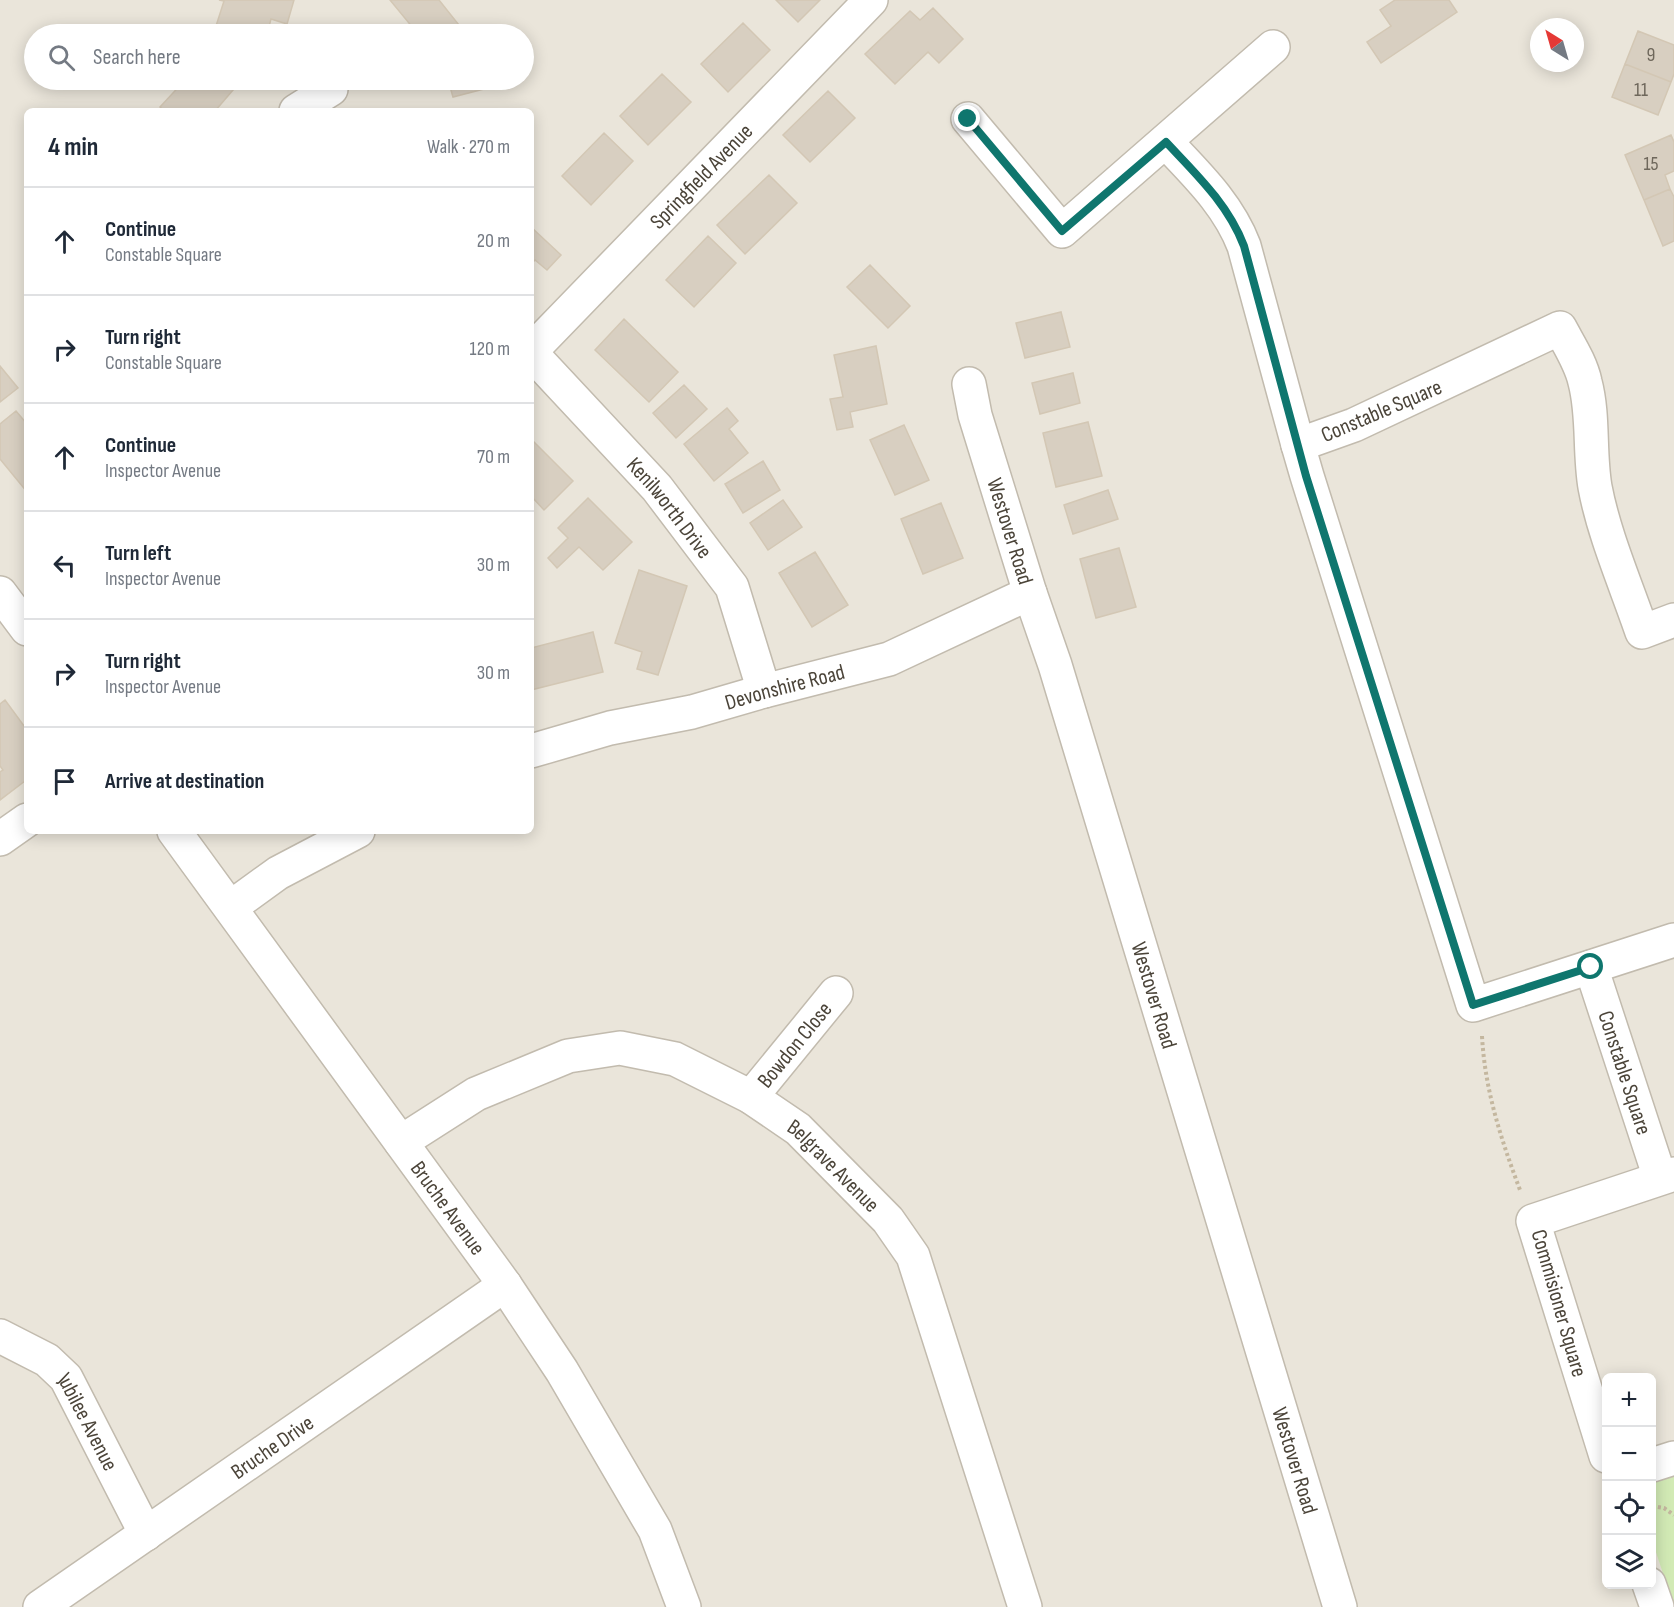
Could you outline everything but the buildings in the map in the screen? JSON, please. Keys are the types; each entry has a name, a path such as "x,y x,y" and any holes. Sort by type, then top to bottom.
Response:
{"street":[{"name":"Springfield Avenue","path":"534,349 871,0"},
{"path":"968,119 1062,231 1273,47"},
{"path":"301,108 329,90"},
{"path":"1166,142 1213,192 1226,208 1237,228 1244,246 1298,445"},
{"name":"Constable Square","path":"1473,1005 1298,445 1354,425 1560,328 1585,381 1596,489 1642,632 1674,620"},
{"name":"Kenilworth Drive","path":"534,355 657,488 732,587 764,691"},
{"name":"Westover Road","path":"969,384 975,415 1030,593 1055,665 1340,1607"},
{"path":"0,593 24,625"},
{"name":"Devonshire Road","path":"534,750 610,728 692,712 889,659 1030,593"},
{"path":"0,839 24,822"},
{"name":"Bruche Avenue","path":"176,834 505,1285 562,1371 655,1530 684,1607"},
{"path":"231,907 278,873 352,834"},
{"path":"1473,1005 1674,940"},
{"name":"Constable Square","path":"1591,967 1667,1176"},
{"name":"Bowdon Close","path":"751,1097 836,993"},
{"name":"Belgrave Avenue","path":"401,1142 476,1095 568,1056 620,1048 675,1059 751,1097 798,1129 888,1220 913,1256 1025,1607"},
{"name":"Commisioner Square","path":"1602,1443 1533,1221 1667,1176"},
{"name":"Bruche Drive","path":"40,1607 505,1285"},
{"name":"Jubilee Avenue","path":"0,1336 47,1360 66,1378 146,1534"},
{"path":"1656,1464 1674,1458"},
{"path":"1651,1589 1657,1607"}],"path":[{"path":"1473,1005 1481,1022 1486,1084 1492,1109 1533,1221"},
{"path":"1656,1507 1664,1508 1674,1515"}],"shaded area":[{"path":"0,0 1674,0 1674,1607 0,1607"}],"green space":[{"path":"1674,1471 1674,1607 1656,1552 1656,1478"}],"route":[{"path":"968,119 1062,231 1166,142 1226,208 1244,246 1306,476 1473,1005 1591,967"}]}
